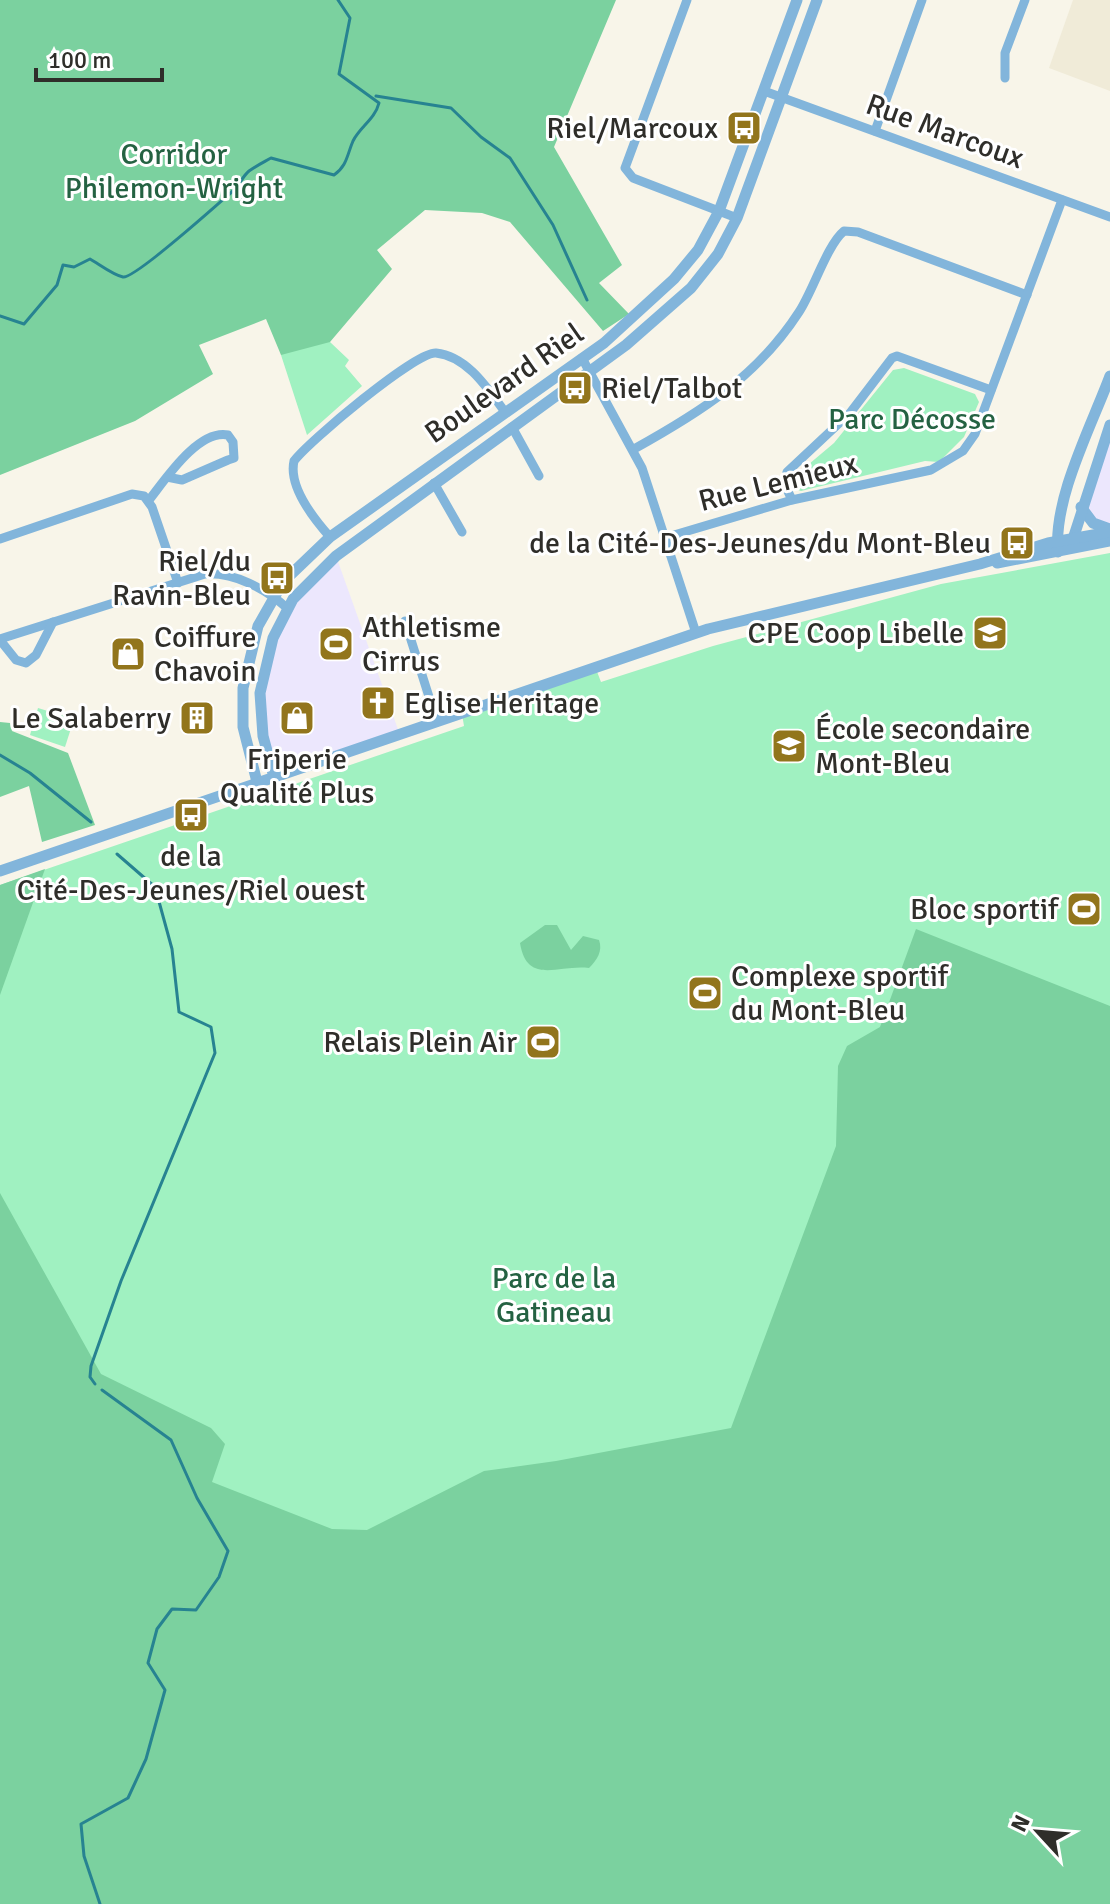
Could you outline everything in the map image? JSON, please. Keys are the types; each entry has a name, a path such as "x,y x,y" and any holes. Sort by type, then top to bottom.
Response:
{"street":[{"path":"687,0 625,168 633,178 737,218"},
{"name":"Boulevard Riel","path":"257,782 245,741 243,688 251,646 274,596 299,564 330,537 582,358 638,314 674,279 698,250 719,211 797,0"},
{"name":"Boulevard Riel","path":"274,777 263,736 260,693 269,651 287,608 326,564 590,372 660,318 691,288 718,254 737,218 817,0"},
{"path":"875,131 922,0"},
{"path":"1005,78 1005,53 1025,0"},
{"name":"Rue Marcoux","path":"764,91 1110,217"},
{"name":"Rue Lemieux","path":"664,538 792,500 946,464 972,440 1062,200"},
{"path":"634,449 714,403 760,363 800,312 834,242 844,231 858,232 1027,295"},
{"path":"330,537 305,502 293,472 294,461 361,400 421,355 442,354 470,371 505,412"},
{"path":"792,500 785,485 787,472 850,413 892,358 897,356 991,390"},
{"path":"582,358 634,449 696,633"},
{"path":"1065,545 1062,508 1110,376"},
{"path":"1065,545 1110,425"},
{"path":"512,427 539,476"},
{"path":"149,500 176,463 212,436 228,435 233,442 234,458 182,480 167,477"},
{"path":"434,483 462,532"},
{"path":"0,539 132,494 149,500"},
{"path":"149,500 178,583"},
{"path":"1081,507 1093,523 1110,530"},
{"path":"0,871 696,633 1065,545 1110,530"},
{"path":"1065,545 1110,541"},
{"path":"53,622 36,655 26,663 16,660 0,639 53,622 178,583 215,573 274,596 287,608"},
{"path":"405,621 437,722"}],"shaded area":[{"path":"1073,0 1110,0 1110,91 1049,68"},
{"path":"1110,425 1110,529 1085,514"},
{"path":"336,556 400,735 274,777 259,707 278,625"}],"green space":[{"name":"Corridor Philemon-Wright","path":"0,0 616,0 554,147 622,265 599,283 629,314 603,331 510,222 482,213 425,210 377,250 392,269 330,342 281,355 266,319 199,345 213,374 135,421 0,475"},
{"path":"280,333 330,342 349,360 345,366 362,386 307,435 281,355"},
{"name":"Parc Décosse","path":"904,368 975,394 979,402 964,437 939,462 925,461 801,491 795,489 796,475 834,443 893,370"},
{"name":"Parc de la Gatineau","path":"1110,553 1110,1904 0,1904 0,885 464,726 462,714 596,669 601,682 713,646 941,584"},
{"path":"38,708 74,719 65,747 30,735"},
{"path":"0,722 10,723 12,731 68,753 95,825 42,842 29,786 0,797"},
{"path":"45,869 0,995 0,885"},
{"path":"545,925 557,925 571,950 583,936 599,940 600,952 589,968 546,970 530,964 520,943"},
{"path":"916,929 1110,1006 1110,1904 0,1904 0,1193 101,1374 211,1428 225,1444 212,1482 332,1529 367,1530 484,1471 556,1461 731,1428 836,1146 838,1066 847,1046 880,1027"}],"waterway":[{"path":"0,316 24,324 57,285 63,265 74,267 90,259 119,276 131,274 234,190 249,171 271,158 334,175 338,172 353,141 379,103 339,74 350,18 338,0"},
{"path":"376,96 451,108 481,137 510,158 553,225 587,300"},
{"path":"0,755 30,773 91,822"},
{"path":"95,1384 90,1377 91,1366 121,1281 215,1053 211,1027 179,1012 172,949 155,887 117,854"},
{"path":"100,1904 84,1856 81,1824 128,1798 146,1759 165,1690 148,1663 157,1629 172,1609 196,1610 219,1577 228,1551 197,1498 171,1440 102,1390"}],"place":[{"name":"Riel/Marcoux","path":"744,128"},
{"name":"Riel/Talbot","path":"575,388"},
{"name":"de la Cité-Des-Jeunes/du Mont-Bleu","path":"1017,543"},
{"name":"Riel/du Ravin-Bleu","path":"277,578"},
{"name":"CPE Coop Libelle","path":"990,633"},
{"name":"Athletisme Cirrus","path":"336,644"},
{"name":"Coiffure Chavoin","path":"128,654"},
{"name":"Eglise Heritage","path":"378,703"},
{"name":"Le Salaberry","path":"197,718"},
{"name":"Friperie Qualité Plus","path":"297,718"},
{"name":"École secondaire Mont-Bleu","path":"789,746"},
{"name":"de la Cité-Des-Jeunes/Riel ouest","path":"191,815"},
{"name":"Bloc sportif","path":"1084,909"},
{"name":"Complexe sportif du Mont-Bleu","path":"705,993"},
{"name":"Relais Plein Air","path":"543,1042"}]}
